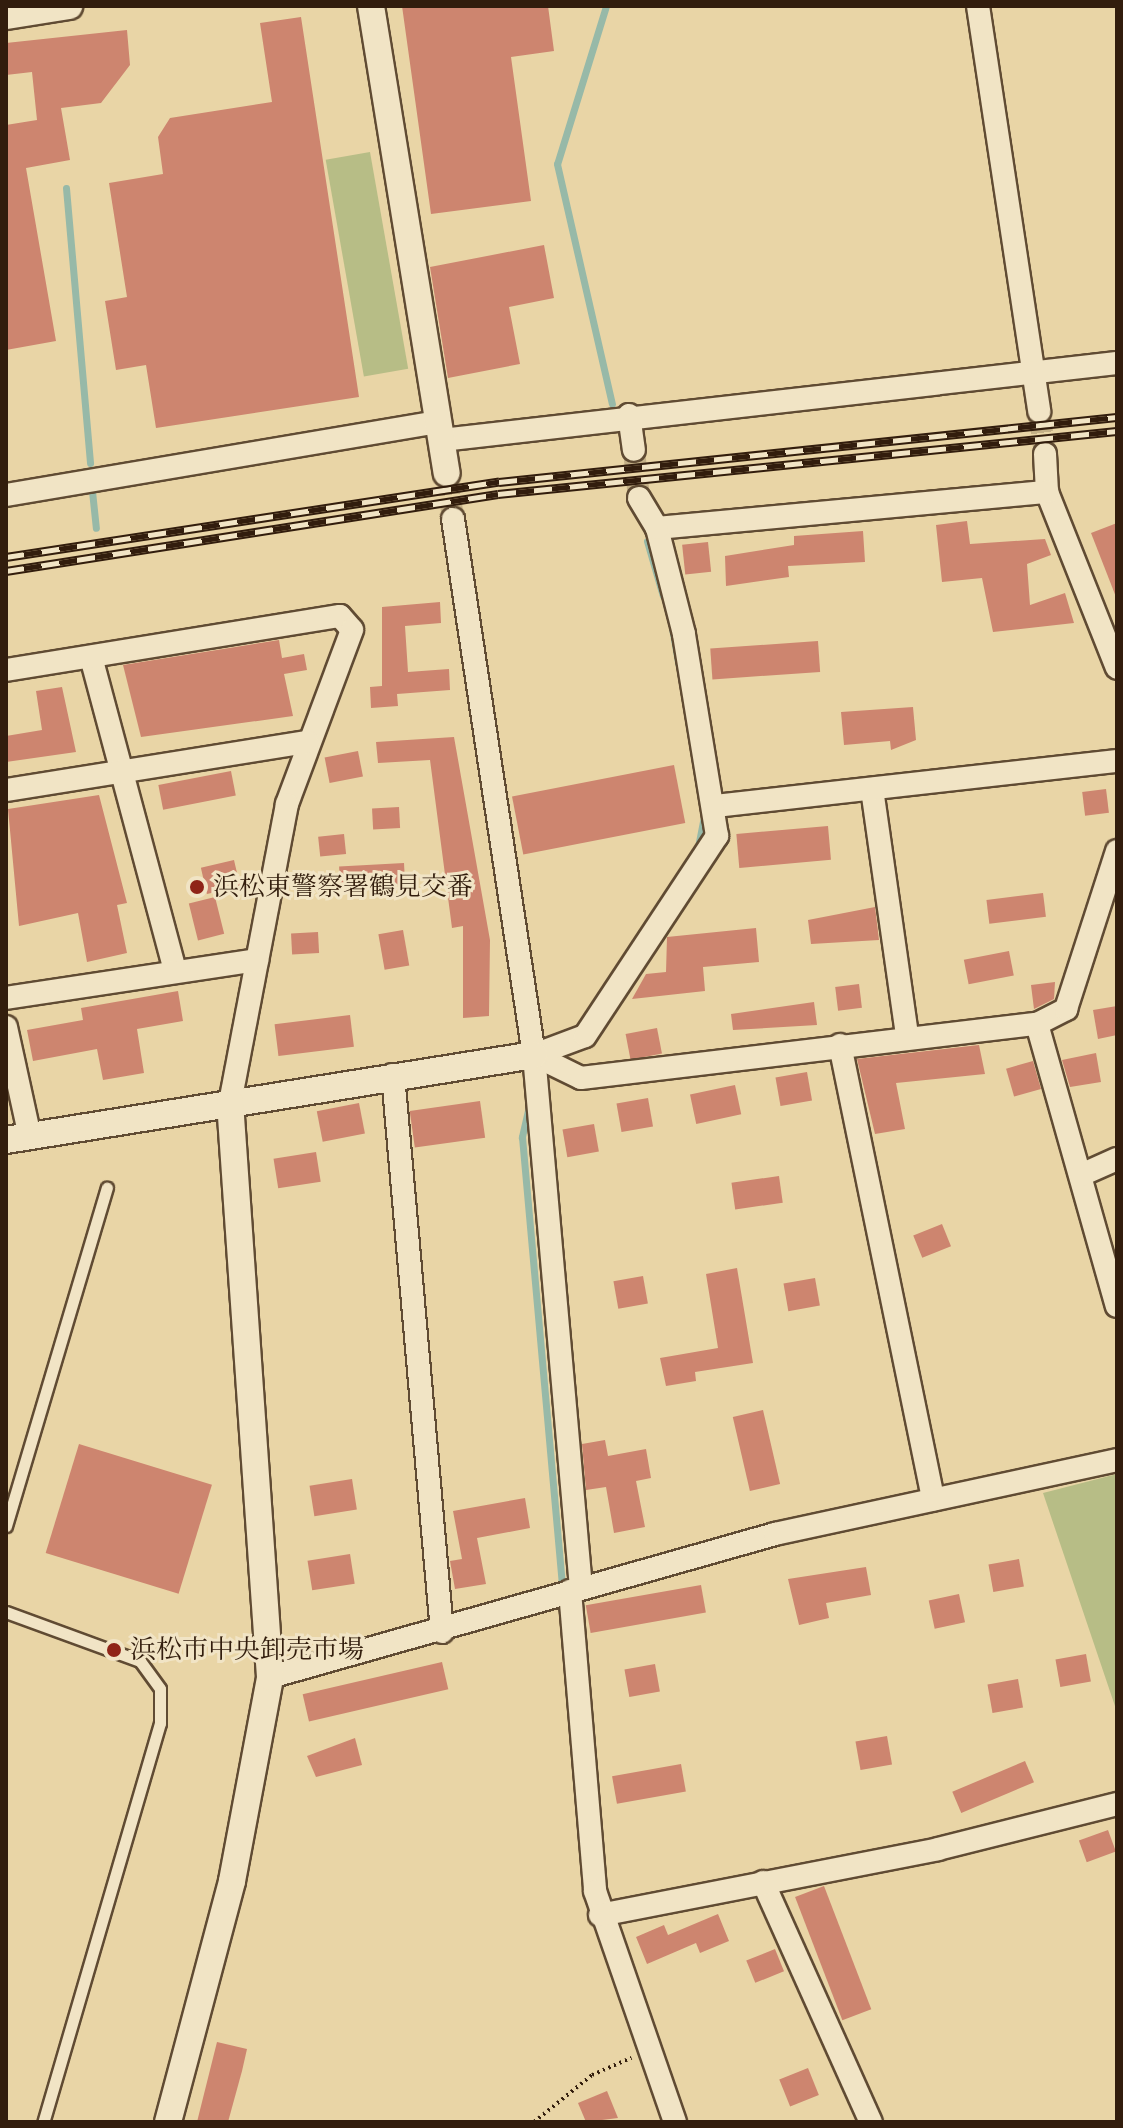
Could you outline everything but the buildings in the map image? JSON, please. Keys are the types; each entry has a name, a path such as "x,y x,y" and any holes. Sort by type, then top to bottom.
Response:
{"street":[{"path":"6,16 69,6"},
{"path":"371,6 447,473"},
{"path":"978,6 1037,370 1039,411"},
{"path":"6,495 440,431 629,415 1117,363"},
{"path":"629,415 634,450"},
{"path":"1045,454 1047,492 1117,668"},
{"path":"657,528 1047,492"},
{"path":"6,1027 18,1139 393,1075 534,1055 585,1036 717,836 715,806 657,528 639,498"},
{"path":"453,519 534,1055 600,1915 675,2122"},
{"path":"6,670 340,616 352,630 307,742 287,804 230,1102 270,1677 232,1881 168,2122"},
{"path":"91,657 174,967"},
{"path":"6,790 307,742"},
{"path":"715,806 1117,761"},
{"path":"872,789 907,1036"},
{"path":"534,1055 581,1078 907,1036 1037,1024 1066,1009 1117,851"},
{"path":"6,998 174,967 257,960"},
{"path":"1037,1024 1117,1306"},
{"path":"840,1045 933,1500"},
{"path":"393,1075 442,1632"},
{"path":"1081,1175 1117,1159"},
{"path":"270,1677 442,1632 576,1590 933,1500 1117,1460"},
{"path":"600,1915 1117,1804"},
{"path":"763,1882 871,2122"}],"lane":[{"path":"6,1526 107,1188"},
{"path":"6,1612 140,1661 160,1689 160,1723 43,2122"}],"path":[{"path":"534,2122 592,2075 650,2050"}],"green space":[{"path":"370,152 408,369 364,376 326,160"},
{"path":"1117,1474 1117,1712 1043,1493"}],"waterway":[{"path":"606,6 557,164 612,404"},
{"path":"66,188 90,463"},
{"path":"92,491 96,528"},
{"path":"647,541 663,596"},
{"path":"672,628 678,663"},
{"path":"698,847 704,817"},
{"path":"529,1106 522,1137 562,1583"}],"tunnel":[{"path":"1039,411 1045,454"},
{"path":"634,450 639,498"},
{"path":"447,473 453,519"}],"railway":[{"path":"6,557 499,482 1117,417"},
{"path":"6,571 498,494 1117,431"}],"place":[{"name":"浜松東警察署鶴見交番","path":"197,887"},
{"name":"浜松市中央卸売市場","path":"114,1650"}]}
